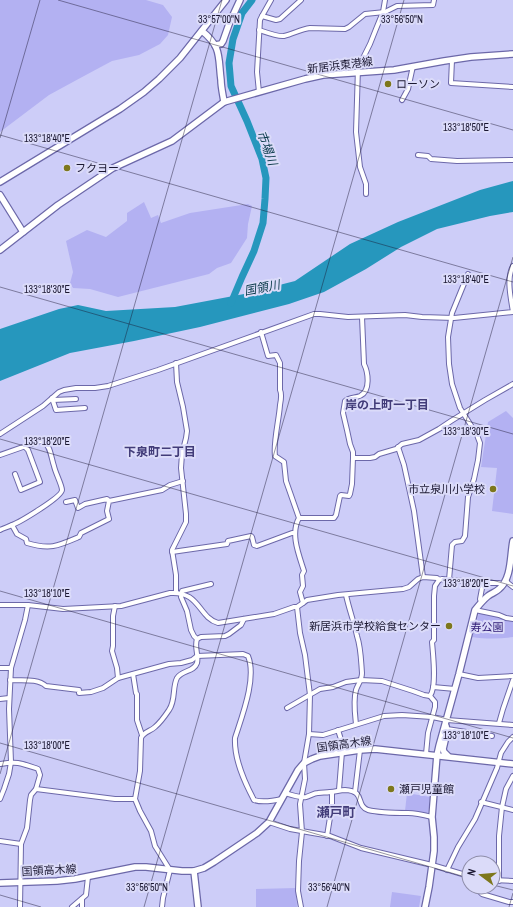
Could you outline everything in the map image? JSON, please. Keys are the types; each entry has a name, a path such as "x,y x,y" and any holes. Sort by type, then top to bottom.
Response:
{"main road":[{"path":"0,182 120,109 144,92 180,58 226,0"},
{"path":"215,45 221,44 223,41 240,0"},
{"path":"0,250 58,205 113,168 172,141 226,102 220,81 219,56 215,45 210,38 202,32"},
{"name":"新居浜東港線","path":"226,102 323,75 394,70 452,60 513,54"},
{"path":"0,195 22,232"},
{"path":"425,907 432,865 434,837 432,817 437,755 475,610 487,596 499,589 506,580 509,572 513,541"},
{"path":"446,724 443,749 448,756"},
{"name":"国領高木線","path":"0,883 75,880 135,867 182,871 194,871 204,868 257,832 269,822 298,770 304,763 320,756 375,749 513,764"},
{"path":"194,871 198,907"}],"street":[{"path":"257,93 260,20 271,0"},
{"path":"262,16 276,20 280,19 302,0"},
{"path":"366,194 366,184 360,167 356,132 358,68 370,44 385,0"},
{"path":"259,30 284,36 304,28 345,29 350,27 365,14 382,12 397,6 433,5 434,0"},
{"path":"452,60 451,83 513,87"},
{"path":"402,100 408,89 413,66"},
{"path":"418,155 428,156 431,159 457,161 513,160"},
{"path":"0,434 53,399 59,392 68,388 95,388 108,386 314,314 348,317 405,315 451,318 513,312 510,271 513,266"},
{"path":"449,580 452,545 455,542 462,540 465,536 468,497 474,479 480,443 477,435 460,408 452,384 448,364 448,337 452,313 468,274"},
{"path":"299,518 334,518 340,496 349,496 350,494 354,458 343,414 345,400 364,394 367,389 367,370 364,364 362,317"},
{"path":"261,332 268,356 276,355 280,363 281,404 274,450 276,456 284,462 286,481 299,518 295,533 297,548 304,572 302,575 303,586 300,592 303,602"},
{"path":"142,735 154,728 163,720 173,703 175,686 178,677 182,673 194,668 197,656 197,639 191,630 187,611 179,593 172,552 173,547 186,522 181,468 182,454 187,431 177,382 176,363"},
{"path":"354,458 370,458 402,444 428,436 491,396 513,384"},
{"path":"53,399 76,399"},
{"path":"53,399 56,410 85,408"},
{"path":"0,455 43,441 48,446 54,470 62,489 61,493 44,506 12,525 0,530"},
{"path":"15,474 21,490 40,482 28,450 25,447"},
{"path":"398,447 404,466 414,511 423,577"},
{"path":"66,502 75,500 78,508 85,504 106,499 109,501 162,490 170,485 183,481"},
{"path":"12,525 17,534 26,539 27,543 39,546 58,546 79,537 81,533 109,519 107,511 109,501"},
{"path":"172,552 227,544 228,541 251,536 254,545 257,546 295,533"},
{"path":"0,605 28,605 63,609 120,606 170,593 179,593 187,595 214,622 218,623 274,614 297,607 307,600 403,589 409,587 418,579 423,577 437,578 439,580 499,583 503,585"},
{"path":"430,696 433,693 434,668 432,642 434,640 434,596 435,586 439,580"},
{"path":"506,580 513,587"},
{"path":"481,602 480,599 483,583"},
{"path":"179,593 210,584"},
{"path":"346,595 358,638 361,658 362,675 355,692 354,707 356,724"},
{"path":"0,799 6,782 10,762 10,680 28,605"},
{"path":"115,606 113,616 112,652 117,668 118,678"},
{"path":"297,607 310,695 309,734 304,763 305,779 300,804 302,832 298,891 301,907"},
{"path":"475,610 513,619"},
{"path":"197,639 201,637 225,636 241,625 244,619"},
{"path":"10,680 37,681 46,686 79,690 80,693 91,692 103,688 118,678 169,664 182,663 192,660 197,656 243,654 248,656 250,661 250,684 235,738 235,745 240,769 254,800 259,802 284,796 301,797 317,793 345,790 355,792 359,795 361,804 367,809 394,813 416,813 432,817"},
{"path":"0,668 12,668"},
{"path":"133,674 137,694 137,720 142,735 140,745 140,771 135,799 151,831 155,846 170,870 162,907"},
{"path":"459,674 478,678 513,676"},
{"path":"287,708 320,689 333,687 346,682 361,680 382,681 430,696 435,702 435,707 428,733 426,754"},
{"path":"499,723 502,709 513,680"},
{"path":"433,687 455,689"},
{"path":"0,699 9,698"},
{"path":"309,734 323,735 384,716 402,715 432,717 446,724 492,736"},
{"path":"446,724 513,724"},
{"path":"338,730 344,752 339,790"},
{"path":"447,870 458,847 475,819 497,768 503,749 513,737"},
{"path":"355,792 360,750"},
{"path":"0,764 10,762 21,763 38,769 40,775 36,789 31,795 27,828 21,844 20,907"},
{"path":"499,855 502,807 506,789 513,776"},
{"path":"36,789 115,799 135,799"},
{"path":"327,836 332,805 332,792"},
{"path":"482,802 513,810"},
{"path":"269,822 302,832 342,840 361,848 432,865 461,874"},
{"path":"0,841 21,844"},
{"path":"72,907 86,896 88,877"},
{"path":"501,881 513,881"},
{"path":"485,895 513,902"},
{"path":"82,899 82,907"}],"green space":[{"path":"0,0 146,0 163,5 172,17 168,35 160,44 139,55 112,61 49,95 0,132"},
{"path":"144,202 151,218 158,215 161,223 190,213 248,204 252,206 247,238 231,263 217,268 209,274 118,297 90,289 73,288 70,283 73,272 66,241 87,230 106,237 127,221 127,213"},
{"path":"506,411 513,418 513,514 492,511 497,468 481,467 488,422"},
{"name":"寿公園","path":"479,613 513,621 513,637 472,637"},
{"path":"407,793 430,797 427,814 405,811"},
{"path":"296,888 297,907 256,907 256,889"},
{"path":"392,892 421,896 419,907 390,907"}],"shaded area":[{"path":"513,181 513,212 437,229 401,247 366,269 324,292 289,304 200,327 70,353 0,381 0,329 59,309 78,305 106,311 175,307 244,294 295,281 350,244 398,222 480,190"}],"waterway":[{"name":"市場川","path":"231,303 254,251 263,223 265,199 266,178 262,159 231,86 229,63 233,39 242,13 252,0"}],"place":[{"name":"ローソン","path":"388,84"},
{"name":"フクヨー","path":"67,168"},
{"name":"市立泉川小学校","path":"493,489"},
{"name":"新居浜市学校給食センター","path":"449,626"},
{"name":"瀬戸児童館","path":"391,789"}],"district":[{"name":"岸の上町一丁目","path":"387,405"},
{"name":"下泉町二丁目","path":"160,452"},
{"name":"瀬戸町","path":"336,812"}],"water label":[{"name":"国領川","path":"262,288"}]}
